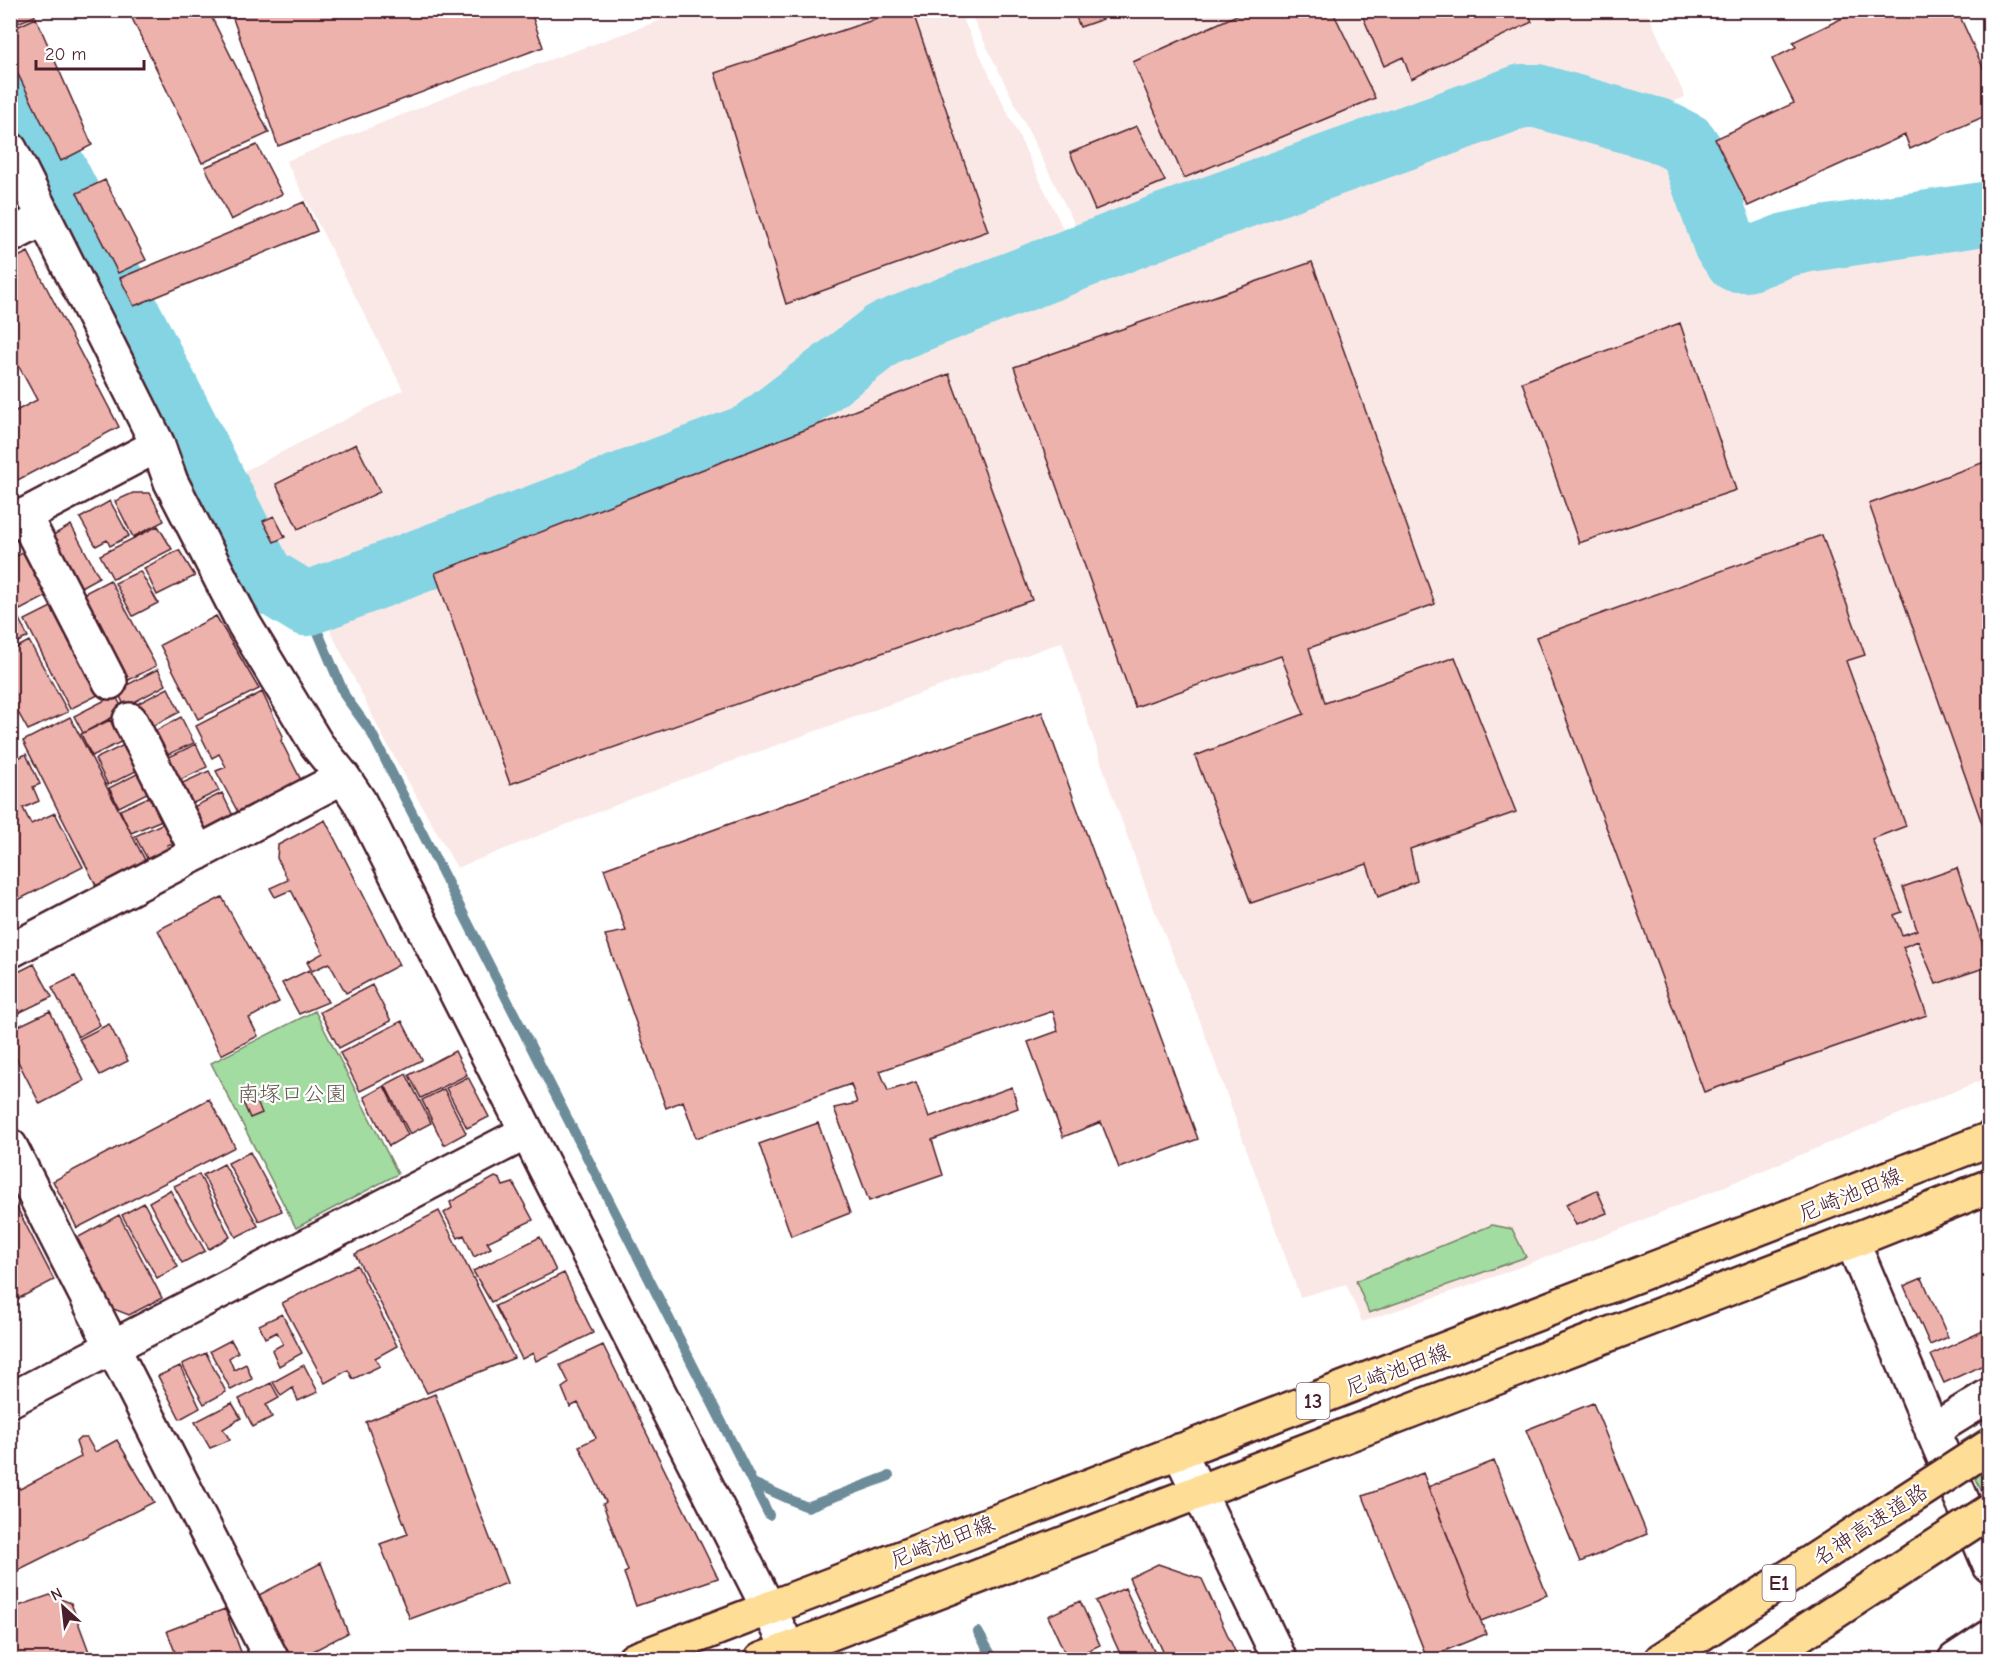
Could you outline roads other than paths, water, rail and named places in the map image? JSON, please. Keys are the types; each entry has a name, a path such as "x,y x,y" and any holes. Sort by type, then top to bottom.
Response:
{"main road":[{"name":"尼崎池田線","path":"634,1659 1658,1270 1989,1139"},
{"name":"尼崎池田線","path":"775,1654 1852,1241 1989,1186"},
{"name":"名神高速道路","path":"1661,1659 1989,1446"},
{"name":"E1","path":"1761,1659 1989,1511"}],"street":[{"path":"10,149 158,445 171,482 244,624 317,745 359,801 769,1608 775,1654"},
{"path":"10,236 45,218"},
{"path":"110,681 17,519 158,445"},
{"path":"130,720 198,853"},
{"path":"10,951 198,853 339,772"},
{"path":"10,1400 527,1132"},
{"path":"10,1146 272,1659"},
{"path":"1852,1241 1989,1566"},
{"path":"1932,1431 1989,1395"},
{"path":"1179,1451 1280,1659"},
{"path":"1955,1659 1989,1637"}],"waterway":[{"path":"10,81 263,578 306,604 752,435 885,333 1161,226 1522,96 1537,96 1658,130 1686,144 1694,156 1725,244 1737,260 1747,260 1786,245 1809,240 1990,213"},
{"path":"306,604 345,696 371,732 769,1515"},
{"path":"753,1483 807,1507 889,1476"},
{"path":"978,1632 994,1660"}],"park label":[{"name":"南塚口公園","path":"292,1093"}]}
